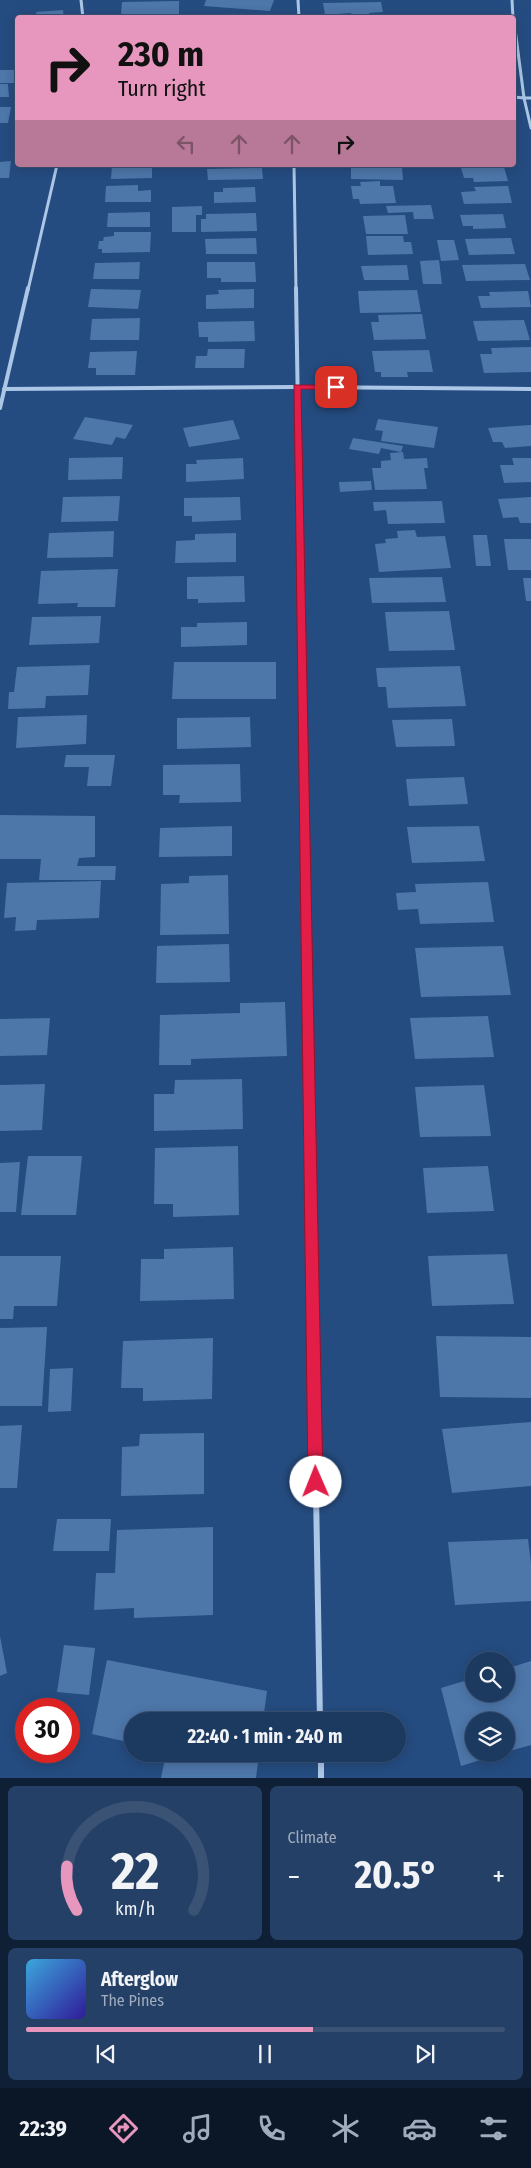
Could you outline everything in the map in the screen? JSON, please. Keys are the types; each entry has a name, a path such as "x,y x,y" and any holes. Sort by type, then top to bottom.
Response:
{"street":[{"path":"81,0 82,15"},
{"path":"298,0 299,15"},
{"path":"512,0 514,15"},
{"path":"516,35 524,98 531,128"},
{"path":"516,97 531,98"},
{"path":"0,408 57,167"},
{"path":"294,167 296,387 320,1712"},
{"path":"4,388 296,387 531,389"},
{"path":"320,1762 321,1778"}],"building":[{"path":"206,0 274,0 270,11 204,6"},
{"path":"179,1 179,14 121,15 122,2"},
{"path":"381,2 383,12 369,13 369,15 352,15 351,13 325,15 323,3"},
{"path":"63,10 64,15 37,15 36,12"},
{"path":"0,70 15,70 15,83 0,83"},
{"path":"0,84 8,84 9,97 0,97"},
{"path":"0,107 11,107 8,123 0,123"},
{"path":"11,161 9,178 0,178 0,162"},
{"path":"112,167 152,167 152,178 111,179"},
{"path":"351,167 402,167 403,180 351,179"},
{"path":"504,167 508,181 474,182 473,178 464,178 461,168"},
{"path":"262,168 263,179 208,180 207,169"},
{"path":"380,181 380,186 393,186 396,203 360,204 359,199 353,199 351,186 361,186 360,182"},
{"path":"138,185 138,191 151,190 151,202 105,202 106,186"},
{"path":"508,186 512,203 464,204 461,192 476,191 474,187"},
{"path":"255,187 256,202 214,203 214,192 223,192 223,188"},
{"path":"431,205 434,219 414,219 413,212 388,213 386,206"},
{"path":"202,206 202,215 196,215 196,232 172,232 172,207"},
{"path":"150,212 150,227 107,227 108,213"},
{"path":"256,213 257,231 201,232 201,219 206,219 206,214"},
{"path":"503,214 506,228 473,229 473,226 463,226 460,215"},
{"path":"405,215 408,234 366,234 363,216"},
{"path":"114,232 151,232 150,252 102,253 102,249 98,249 99,241 103,241 104,237 114,236"},
{"path":"366,236 403,236 404,242 411,242 413,254 368,255"},
{"path":"256,238 257,254 206,254 205,239"},
{"path":"511,238 515,254 469,255 465,239"},
{"path":"437,240 454,240 459,260 441,261"},
{"path":"439,260 442,284 423,284 420,261"},
{"path":"140,262 139,279 93,279 95,263"},
{"path":"207,262 255,262 256,282 221,282 221,278 207,278"},
{"path":"525,264 530,280 466,281 462,265"},
{"path":"407,265 409,280 364,280 361,266"},
{"path":"91,289 141,290 138,309 88,307"},
{"path":"254,289 254,308 206,309 206,295 219,294 218,290"},
{"path":"417,290 421,312 360,313 358,291"},
{"path":"528,291 531,307 481,308 478,296 490,296 489,292"},
{"path":"422,314 426,339 374,340 371,322 379,322 378,315"},
{"path":"140,318 139,340 90,340 92,319"},
{"path":"524,320 530,340 478,341 473,321"},
{"path":"254,321 255,341 208,342 208,337 199,337 198,322"},
{"path":"531,347 531,372 484,373 480,354 492,354 491,348"},
{"path":"208,349 245,349 244,368 195,368 196,356 207,356"},
{"path":"429,350 433,372 407,372 408,377 381,377 381,372 375,372 372,351"},
{"path":"137,351 135,375 96,375 96,368 88,368 90,352"},
{"path":"85,417 133,425 125,439 116,437 112,445 73,439"},
{"path":"378,419 438,427 434,448 381,441 383,431 375,430"},
{"path":"233,420 240,439 189,447 183,428"},
{"path":"531,425 531,446 505,448 502,442 493,442 488,428"},
{"path":"353,438 403,446 401,452 381,448 379,454 349,449"},
{"path":"403,452 404,459 427,458 428,468 424,468 427,489 375,490 372,468 381,468 381,461 391,460 390,453"},
{"path":"123,457 122,479 68,480 69,458"},
{"path":"243,458 244,479 186,482 186,464 197,464 196,460"},
{"path":"512,458 531,458 531,482 504,483 500,465 514,465"},
{"path":"371,481 372,490 340,492 339,482"},
{"path":"120,496 118,521 61,522 63,497"},
{"path":"240,497 241,520 192,522 192,516 184,516 184,498"},
{"path":"531,497 531,523 520,523 518,517 503,518 498,499"},
{"path":"442,501 445,523 388,524 386,510 374,511 373,502"},
{"path":"415,530 417,537 445,536 451,568 379,572 375,544 386,543 385,539 398,538 397,531"},
{"path":"114,531 113,557 47,558 49,533"},
{"path":"236,533 236,562 175,563 176,541 195,540 195,534"},
{"path":"473,535 487,535 491,566 476,566"},
{"path":"504,539 531,539 531,570 508,570"},
{"path":"118,569 115,607 77,607 78,603 38,604 41,571"},
{"path":"244,576 245,602 198,603 198,599 187,599 187,577"},
{"path":"442,577 446,602 372,603 369,578"},
{"path":"523,578 531,578 531,601 526,601"},
{"path":"449,611 455,650 389,651 385,612"},
{"path":"101,616 99,643 29,645 32,617"},
{"path":"247,622 247,645 181,647 181,627 197,627 197,623"},
{"path":"174,662 276,662 276,699 172,699"},
{"path":"90,665 88,695 46,696 45,708 8,709 9,692 14,692 17,667"},
{"path":"460,666 466,706 388,708 386,687 378,687 376,668"},
{"path":"87,715 86,744 16,748 18,717"},
{"path":"250,717 251,747 177,749 177,718"},
{"path":"452,719 455,746 396,747 392,720"},
{"path":"66,755 115,755 111,786 87,786 89,767 64,767"},
{"path":"240,764 241,802 179,803 180,795 163,795 163,765"},
{"path":"464,777 468,804 409,806 406,779"},
{"path":"0,815 95,816 95,857 79,858 77,866 116,866 115,880 39,880 41,859 0,859"},
{"path":"232,826 232,856 159,857 160,828"},
{"path":"479,826 485,861 412,863 407,827"},
{"path":"228,875 229,934 160,935 161,884 189,883 189,876"},
{"path":"101,881 99,918 37,920 36,930 15,931 16,917 4,918 7,883"},
{"path":"488,882 494,922 420,924 418,909 398,910 396,893 416,892 415,884"},
{"path":"229,944 230,982 156,983 157,946"},
{"path":"503,946 511,995 421,997 415,948"},
{"path":"285,1002 287,1056 191,1059 191,1065 159,1065 160,1015 240,1013 240,1003"},
{"path":"488,1016 494,1057 415,1059 410,1018"},
{"path":"50,1018 47,1055 0,1056 0,1019"},
{"path":"242,1079 243,1129 154,1131 154,1094 174,1094 175,1080"},
{"path":"45,1084 42,1130 0,1131 0,1085"},
{"path":"484,1085 491,1136 420,1137 415,1087"},
{"path":"238,1146 239,1215 173,1217 173,1204 154,1204 155,1148"},
{"path":"28,1156 82,1156 76,1215 21,1215"},
{"path":"20,1162 16,1212 0,1212 0,1163"},
{"path":"488,1166 494,1211 427,1213 423,1168"},
{"path":"233,1247 234,1299 140,1301 141,1259 164,1259 164,1249"},
{"path":"507,1254 514,1304 432,1306 428,1256"},
{"path":"0,1256 61,1256 57,1306 14,1306 13,1319 0,1319"},
{"path":"47,1327 42,1406 0,1406 0,1328"},
{"path":"436,1336 531,1337 531,1398 440,1397"},
{"path":"213,1338 212,1399 143,1401 143,1388 121,1388 123,1341"},
{"path":"73,1368 71,1411 48,1412 50,1369"},
{"path":"531,1422 531,1486 452,1493 442,1429"},
{"path":"22,1425 17,1488 0,1488 0,1426"},
{"path":"204,1433 204,1494 121,1496 122,1447 139,1446 140,1434"},
{"path":"57,1519 111,1519 109,1551 53,1551"},
{"path":"213,1527 213,1615 134,1618 134,1608 94,1610 96,1573 115,1573 117,1530"},
{"path":"528,1539 531,1563 531,1601 455,1605 448,1542"},
{"path":"0,1636 7,1673 0,1676"},
{"path":"64,1645 95,1648 89,1695 57,1692"},
{"path":"107,1660 267,1691 264,1712 124,1712 124,1741 92,1734"},
{"path":"531,1661 531,1745 515,1749 515,1712 465,1712 465,1762 474,1762 461,1766 441,1688 465,1681 465,1702 515,1702 515,1666"},
{"path":"164,1762 258,1762 256,1778 161,1778"}],"route":[{"path":"316,1482 296,387 336,387"}]}
